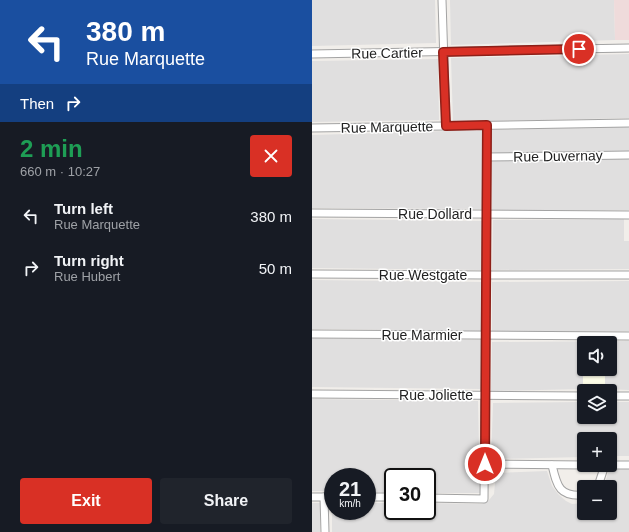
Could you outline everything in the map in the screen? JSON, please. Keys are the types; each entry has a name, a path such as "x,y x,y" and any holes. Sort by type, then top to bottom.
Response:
{"street":[{"path":"442,0 446,126"},
{"name":"Rue Cartier","path":"312,54 629,48"},
{"name":"Rue Marquette","path":"312,128 629,123"},
{"path":"436,498 484,498 487,125"},
{"name":"Rue Duvernay","path":"487,157 629,155"},
{"name":"Rue Dollard","path":"312,213 629,215"},
{"name":"Rue Westgate","path":"312,274 486,276 629,275"},
{"name":"Rue Marmier","path":"312,334 629,336"},
{"name":"Rue Joliette","path":"312,394 577,396"},
{"path":"617,396 629,396"},
{"path":"485,464 577,465"},
{"path":"552,465 556,483 560,490 568,494 577,495"},
{"path":"617,465 629,465"},
{"path":"312,496 324,497"},
{"path":"325,520 325,532"}],"shaded area":[{"path":"312,0 435,0 436,43 312,46"},
{"path":"450,0 614,0 615,40 451,45"},
{"path":"614,0 629,0 629,40 615,40"},
{"path":"629,54 629,118 453,122 451,58"},
{"path":"438,59 439,120 312,122 312,61"},
{"path":"629,126 629,151 491,153 492,130"},
{"path":"483,130 483,209 312,208 312,135"},
{"path":"629,159 629,210 492,211 492,160"},
{"path":"312,219 483,221 482,270 312,268"},
{"path":"624,219 624,241 629,241 629,269 492,270 493,220"},
{"path":"312,280 482,282 481,331 312,329"},
{"path":"629,281 629,331 492,331 492,282"},
{"path":"312,338 481,340 480,389 312,387"},
{"path":"577,341 577,376 583,376 583,384 577,384 577,389 491,391 492,342"},
{"path":"617,341 629,341 629,390 617,390 617,384 605,384 605,376 617,376"},
{"path":"583,376 605,376 605,384 583,384"},
{"path":"312,399 478,401 480,493 436,493 436,468 384,468 384,492 376,492 376,468 324,468 324,491 312,491"},
{"path":"577,402 577,424 617,424 617,402 629,402 629,456 617,456 617,432 577,432 577,457 491,459 493,403"},
{"path":"629,468 629,532 332,532 332,520 376,520 376,503 384,503 384,520 436,520 436,503 482,504 489,500 494,494 496,473 547,471 552,486 558,494 566,501 572,504 577,504 577,520 617,520 617,480 606,480 608,472 617,472 617,469"},
{"path":"312,503 320,503 320,532 312,532"}],"route":[{"path":"485,464 487,125 446,126 443,52 579,49"}]}
